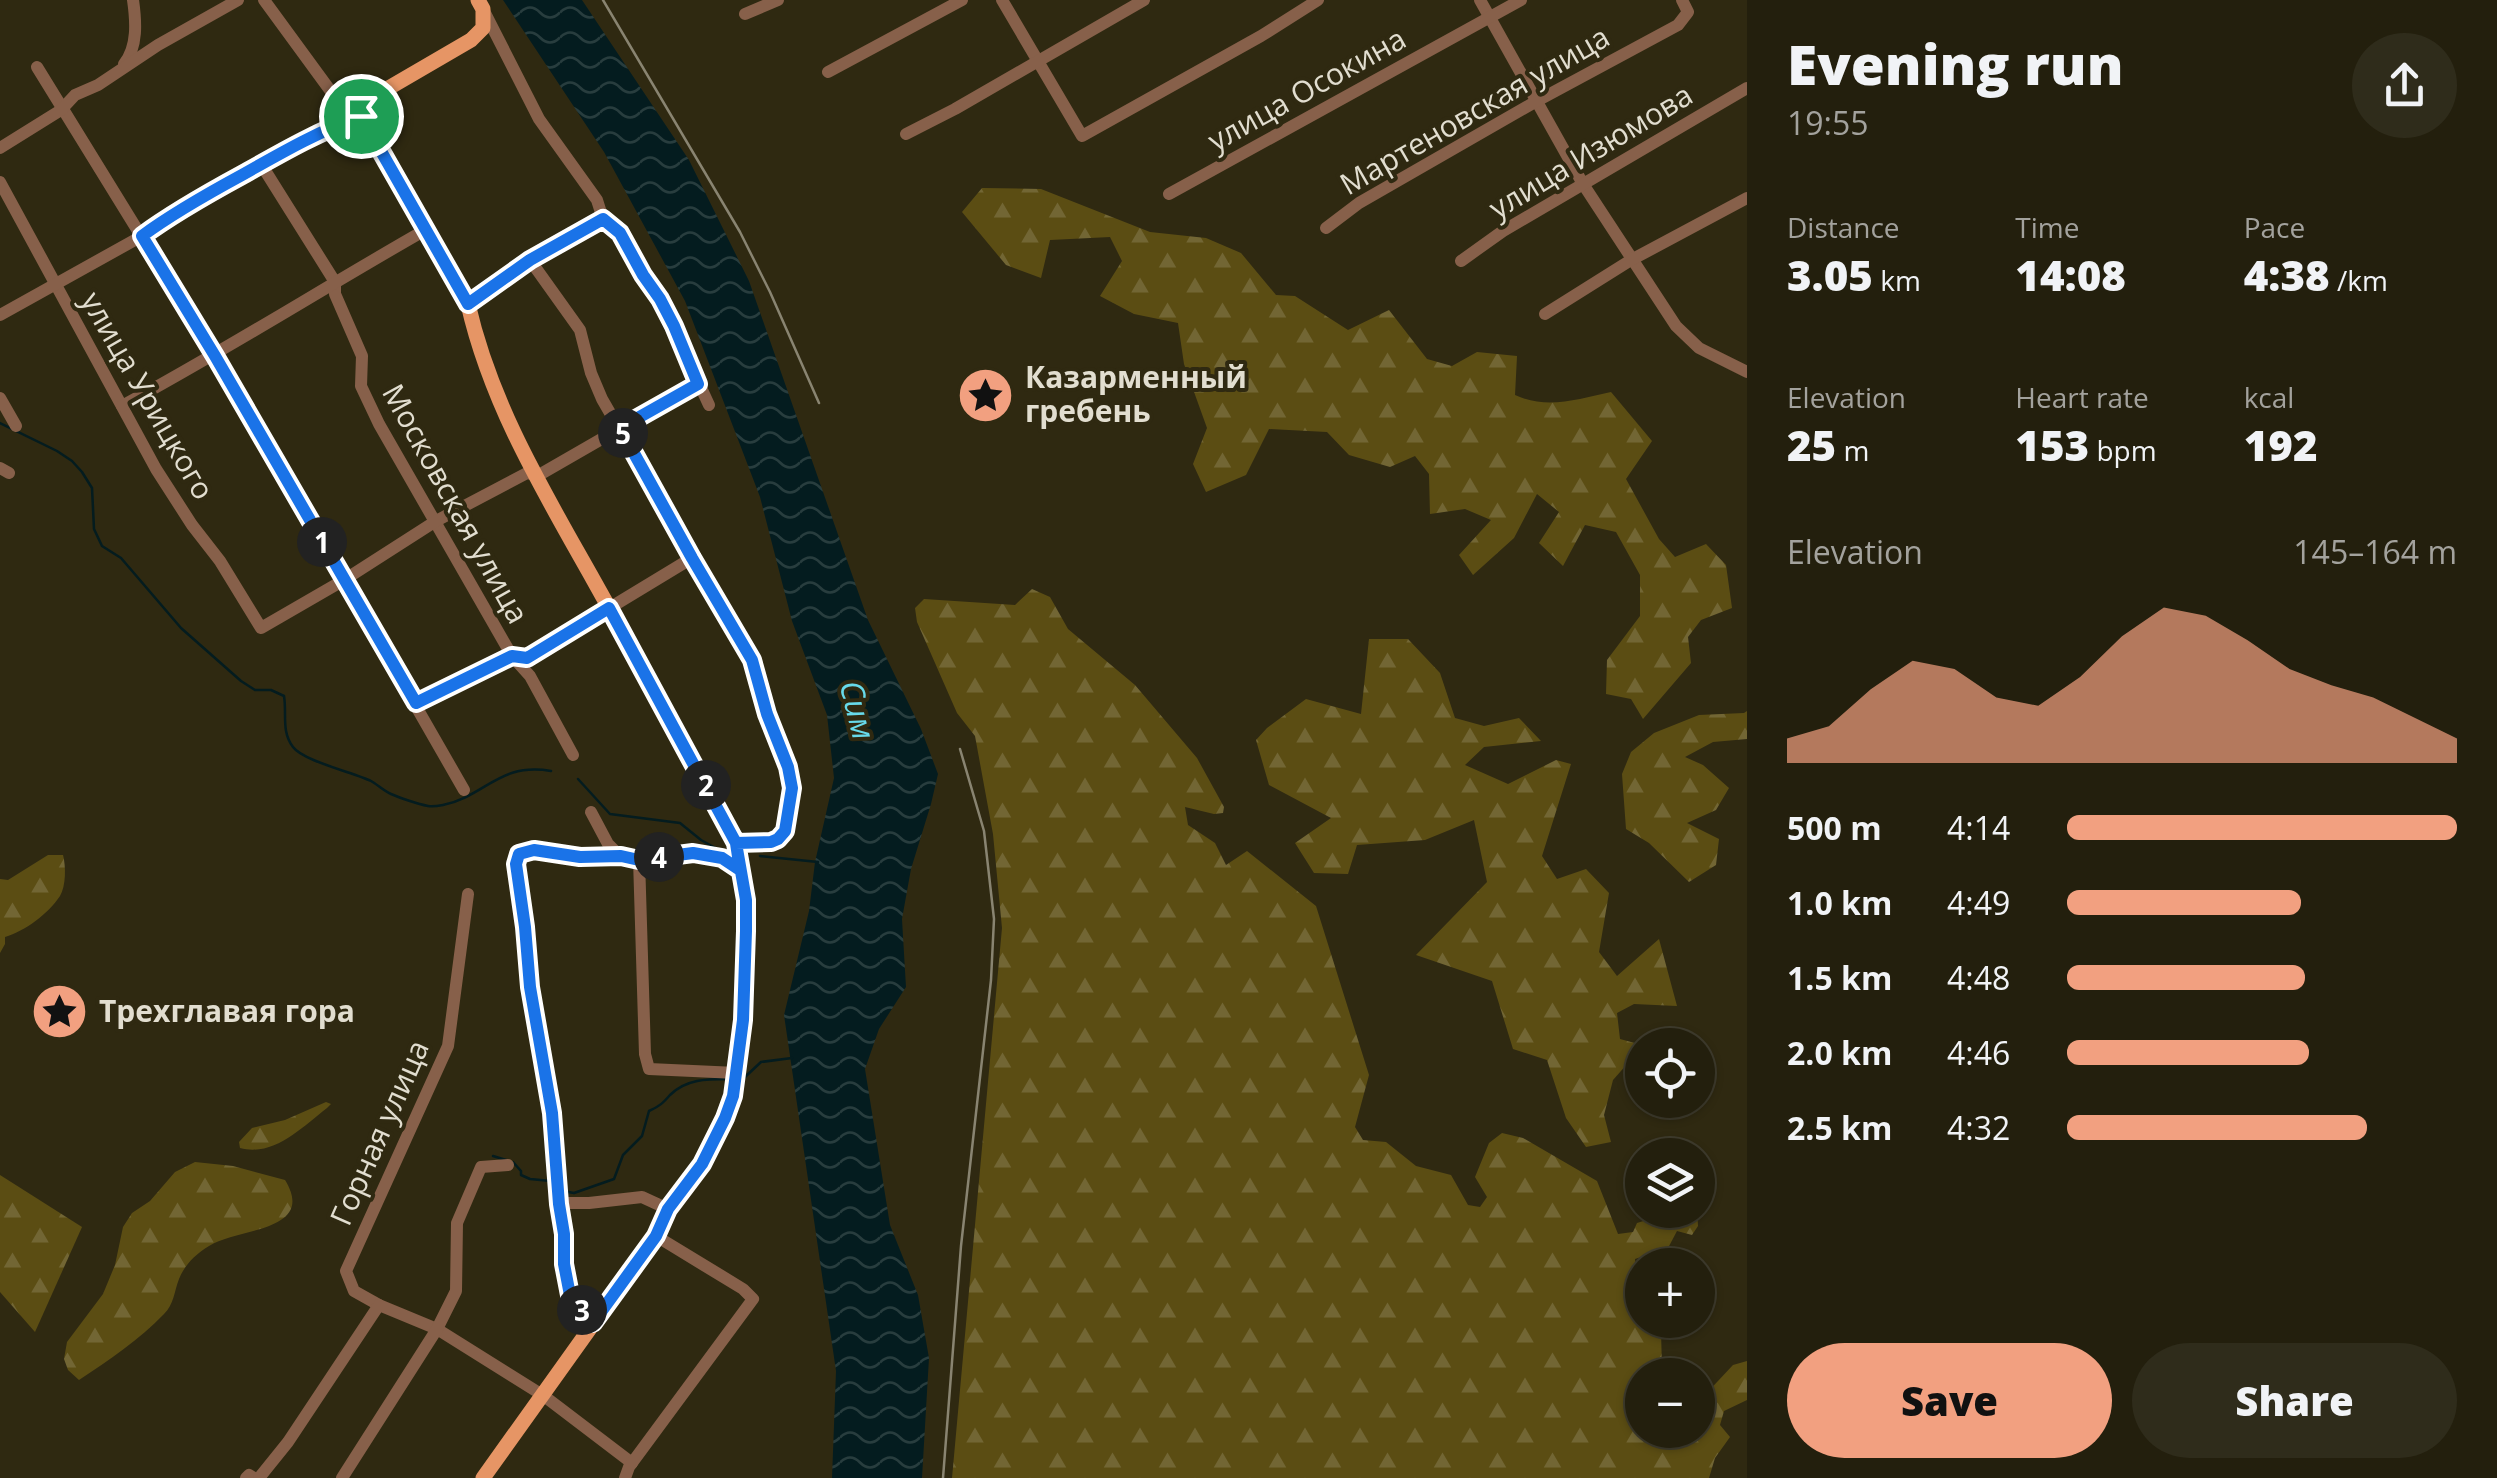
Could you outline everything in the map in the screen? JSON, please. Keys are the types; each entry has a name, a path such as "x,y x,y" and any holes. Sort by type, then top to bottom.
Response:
{"main road":[{"path":"481,4 483,28 471,40 380,93 361,116 468,304 489,375 534,474 736,843 746,900 743,1020 733,1096 725,1118 702,1164 668,1209 656,1236 483,1478"}],"street":[{"path":"119,70 128,60 134,41 133,0"},
{"path":"0,148 61,110 75,94 98,85 158,45 238,0"},
{"path":"264,0 343,108 361,116"},
{"path":"744,14 778,0"},
{"path":"828,72 962,0"},
{"path":"1002,0 1082,136 1262,36 1318,0"},
{"path":"906,134 1144,0"},
{"path":"1480,0 1583,184 1676,326 1686,338 1719,360 1747,372"},
{"name":"улица Осокина","path":"1170,194 1520,0"},
{"name":"Мартеновская улица","path":"1326,228 1359,203 1678,25 1688,12 1682,0"},
{"path":"481,4 539,119 596,200 603,219 620,233 660,299 709,405"},
{"path":"36,67 215,356 464,790"},
{"name":"улица Изюмова","path":"1461,261 1503,231 1746,93"},
{"path":"0,314 142,236 172,214 261,164 327,128 361,116"},
{"name":"Московская улица","path":"261,164 334,282 335,294 362,356 361,386 379,424 573,754"},
{"name":"улица Урицкого","path":"0,182 165,483 260,628 344,580"},
{"path":"1545,314 1631,260 1747,198"},
{"path":"468,304 530,260 603,219"},
{"path":"122,406 215,356 426,229"},
{"path":"120,248 154,256"},
{"path":"530,260 580,330 590,373 602,399 752,660 792,788 785,831 778,839 736,843"},
{"path":"1732,364 1747,356"},
{"path":"344,580 436,521 527,473 539,476 698,384"},
{"path":"0,398 16,426"},
{"path":"416,703 512,656 527,658 692,558"},
{"path":"591,812 608,844 621,856"},
{"path":"593,1323 570,1295 564,1264 552,1113 530,987 516,864 519,854 534,850 639,860 693,853 722,858 740,870"},
{"path":"639,860 644,1054 649,1069 737,1073"},
{"name":"Горная улица","path":"379,1305 354,1291 346,1271 448,1046 468,894"},
{"path":"342,1478 437,1330 456,1291 456,1223 474,1180 482,1167 508,1165"},
{"path":"559,1204 642,1197 668,1209"},
{"path":"624,1478 753,1299 656,1236"},
{"path":"246,1478 256,1478 288,1442 379,1305 437,1330 544,1396 632,1463"}],"green space":[{"path":"982,188 1041,189 1150,232 1206,238 1241,253 1276,295 1295,296 1348,330 1389,310 1427,359 1452,366 1477,352 1517,356 1515,395 1527,399 1563,402 1611,392 1652,441 1626,479 1659,539 1675,557 1706,544 1726,565 1732,608 1701,620 1688,637 1691,663 1643,719 1631,699 1606,694 1607,660 1640,616 1640,575 1616,532 1585,525 1563,566 1539,543 1559,512 1537,494 1514,538 1473,575 1459,555 1491,520 1465,509 1430,514 1429,474 1415,456 1390,467 1349,455 1327,432 1269,429 1246,475 1206,492 1193,464 1207,428 1184,364 1178,323 1134,314 1100,296 1122,261 1110,237 1050,240 1041,278 1006,265 962,212"},
{"path":"1032,589 1050,597 1068,629 1135,685 1197,758 1224,807 1223,813 1214,814 1185,807 1188,825 1215,843 1226,865 1247,851 1316,906 1369,1075 1355,1127 1363,1140 1386,1142 1416,1166 1451,1175 1468,1205 1480,1207 1487,1197 1475,1177 1489,1143 1502,1133 1523,1138 1597,1181 1618,1234 1633,1232 1635,1228 1697,1228 1692,1235 1677,1231 1668,1248 1625,1248 1625,1338 1661,1338 1662,1358 1625,1358 1625,1448 1715,1448 1715,1384 1733,1365 1747,1361 1747,1400 1724,1411 1720,1425 1730,1437 1715,1458 1709,1478 952,1478 1002,928 993,834 975,736 957,713 917,622 915,608 924,599 1015,605"},
{"path":"1369,639 1408,639 1440,673 1455,718 1484,726 1519,718 1541,741 1484,747 1465,765 1508,784 1556,760 1571,764 1542,856 1557,879 1586,869 1609,893 1599,952 1617,976 1659,939 1677,1006 1634,1004 1617,1013 1620,1039 1625,1040 1625,1066 1613,1080 1604,1115 1611,1142 1586,1147 1566,1118 1547,1060 1513,1049 1492,981 1416,955 1487,882 1474,820 1425,840 1357,845 1348,874 1314,873 1295,843 1331,818 1269,785 1256,740 1306,699 1361,714"},
{"path":"1747,711 1747,739 1713,742 1685,757 1703,765 1729,788 1716,810 1687,823 1719,839 1716,865 1689,882 1649,843 1626,829 1622,774 1631,752 1654,733 1699,715"},
{"path":"48,855 63,855 65,876 60,896 36,921 5,937 0,953 0,879 8,880"},
{"path":"326,1102 331,1104 276,1145 240,1148 239,1142 252,1128 285,1120"},
{"path":"195,1162 233,1166 285,1180 292,1197 291,1210 270,1226 222,1240 200,1252 181,1274 164,1314 79,1380 68,1370 64,1359 67,1342 103,1294 115,1265 123,1227 132,1213 150,1201 175,1172"},
{"path":"0,1175 82,1227 35,1332 0,1292"}],"water":[{"name":"Сим","path":"503,0 582,0 689,160 749,281 868,620 921,729 938,774 911,869 902,919 906,987 879,1029 865,1069 890,1225 918,1295 929,1358 922,1478 832,1478 836,1371 784,1015 834,778 827,715 792,621 760,497 685,301 604,152"}],"waterway":[{"path":"0,423 57,451 82,472 92,488 94,529 102,546 121,558 181,628 241,681 255,690 271,690 284,696 287,735 299,752 371,781 395,796 430,806 458,801 518,771 551,771"},
{"path":"578,779 610,814 680,823 721,851"},
{"path":"760,856 818,862"},
{"path":"741,1078 761,1062 792,1058"},
{"path":"563,1191 574,1193 614,1179 623,1155 642,1136 649,1111 676,1090 697,1081 728,1079"},
{"path":"493,1156 506,1160"},
{"path":"513,1162 521,1175 551,1181"}],"railway":[{"path":"603,0 740,232 819,403"},
{"path":"943,1478 961,1246 991,980 994,919 984,831 960,749"}],"place":[{"name":"Казарменный гребень","path":"986,395"},
{"name":"Трехглавая гора","path":"60,1012"}],"route":[{"path":"361,116 327,128 261,164 172,214 142,236 416,703 512,656 527,658 609,608 736,843 740,870 746,900 746,931 743,1020 733,1096 702,1164 593,1323 570,1295 564,1264 552,1113 530,987 516,864 519,854 534,850 639,860 693,853 722,858 740,870 738,854 736,843 771,842 785,831 792,788 788,767 767,714 752,660 620,428 698,384 674,326 620,233 603,219 530,260 468,304 361,116"}]}
